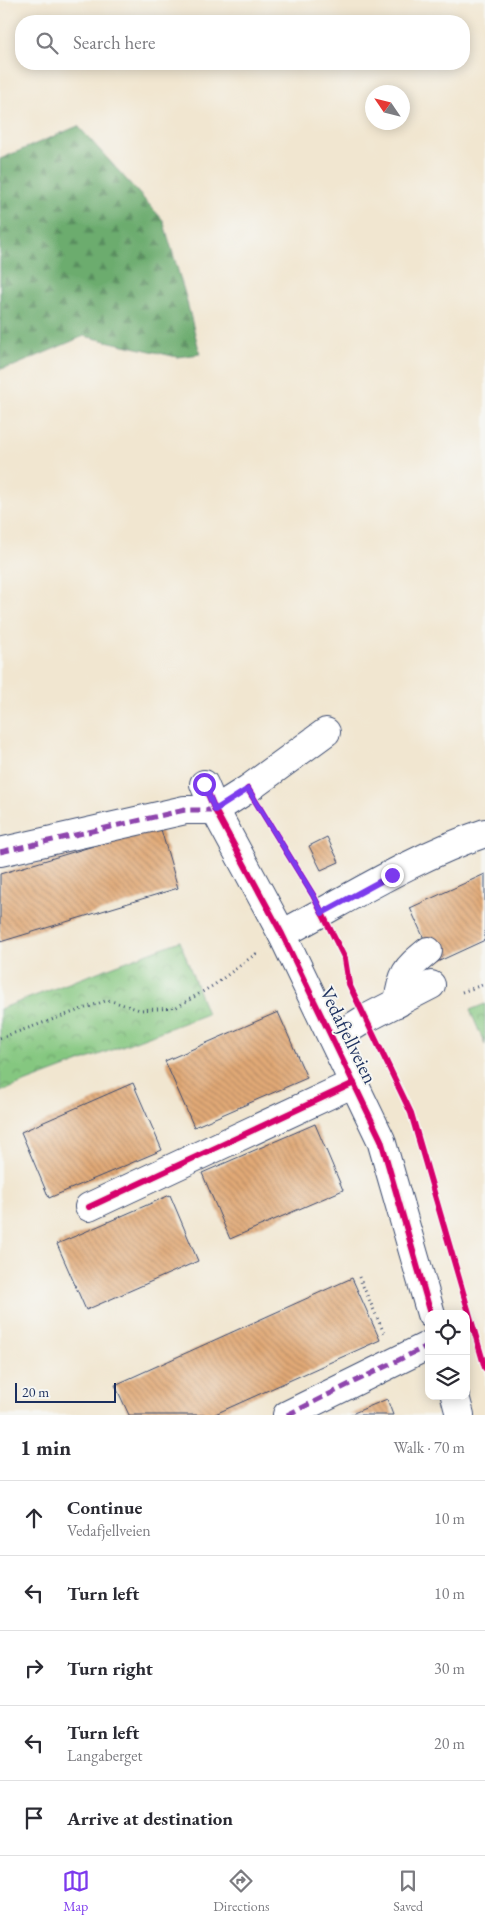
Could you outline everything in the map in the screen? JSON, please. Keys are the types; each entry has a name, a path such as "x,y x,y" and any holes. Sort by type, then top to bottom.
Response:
{"street":[{"path":"0,852 185,810 215,810 248,789 326,732"},
{"name":"Vedafjellveien","path":"204,784 215,810 282,934 381,1140 430,1310"},
{"path":"282,934 457,843 485,833"},
{"path":"398,1003 401,981 409,966 428,951"},
{"path":"333,1039 431,985"},
{"path":"89,1207 354,1083"},
{"path":"287,1415 425,1347"},
{"path":"456,1400 460,1415"}],"path":[{"path":"0,1038 108,1000 140,1010 175,1008 214,985 282,934"},
{"path":"360,1277 386,1336"}],"green space":[{"path":"78,126 163,220 185,294 200,354 177,357 84,336 14,366 0,369 0,159"},
{"path":"180,941 207,1014 0,1092 0,1009"},
{"path":"485,1004 485,1045 470,1010"}],"building":[{"path":"160,826 178,888 0,942 0,874"},
{"path":"327,837 339,862 321,870 309,846"},
{"path":"485,874 485,940 435,963 410,908"},
{"path":"278,1012 307,1078 194,1127 165,1061"},
{"path":"133,1083 162,1150 49,1198 21,1132"},
{"path":"315,1124 343,1190 230,1239 202,1173"},
{"path":"170,1195 198,1261 86,1310 57,1244"},
{"path":"352,1278 380,1340 213,1415 129,1415 115,1385"},
{"path":"387,1399 393,1415 349,1415"}],"marked path":[{"path":"0,852 185,810 215,810"},
{"path":"287,1415 425,1347"}],"cycle path":[{"path":"204,784 215,810 282,934 381,1140 430,1310"},
{"path":"248,789 313,895 345,959 349,984 411,1113 485,1368"},
{"path":"89,1207 354,1083"}],"route":[{"path":"204,784 215,810 248,789 322,913 392,875"}]}
